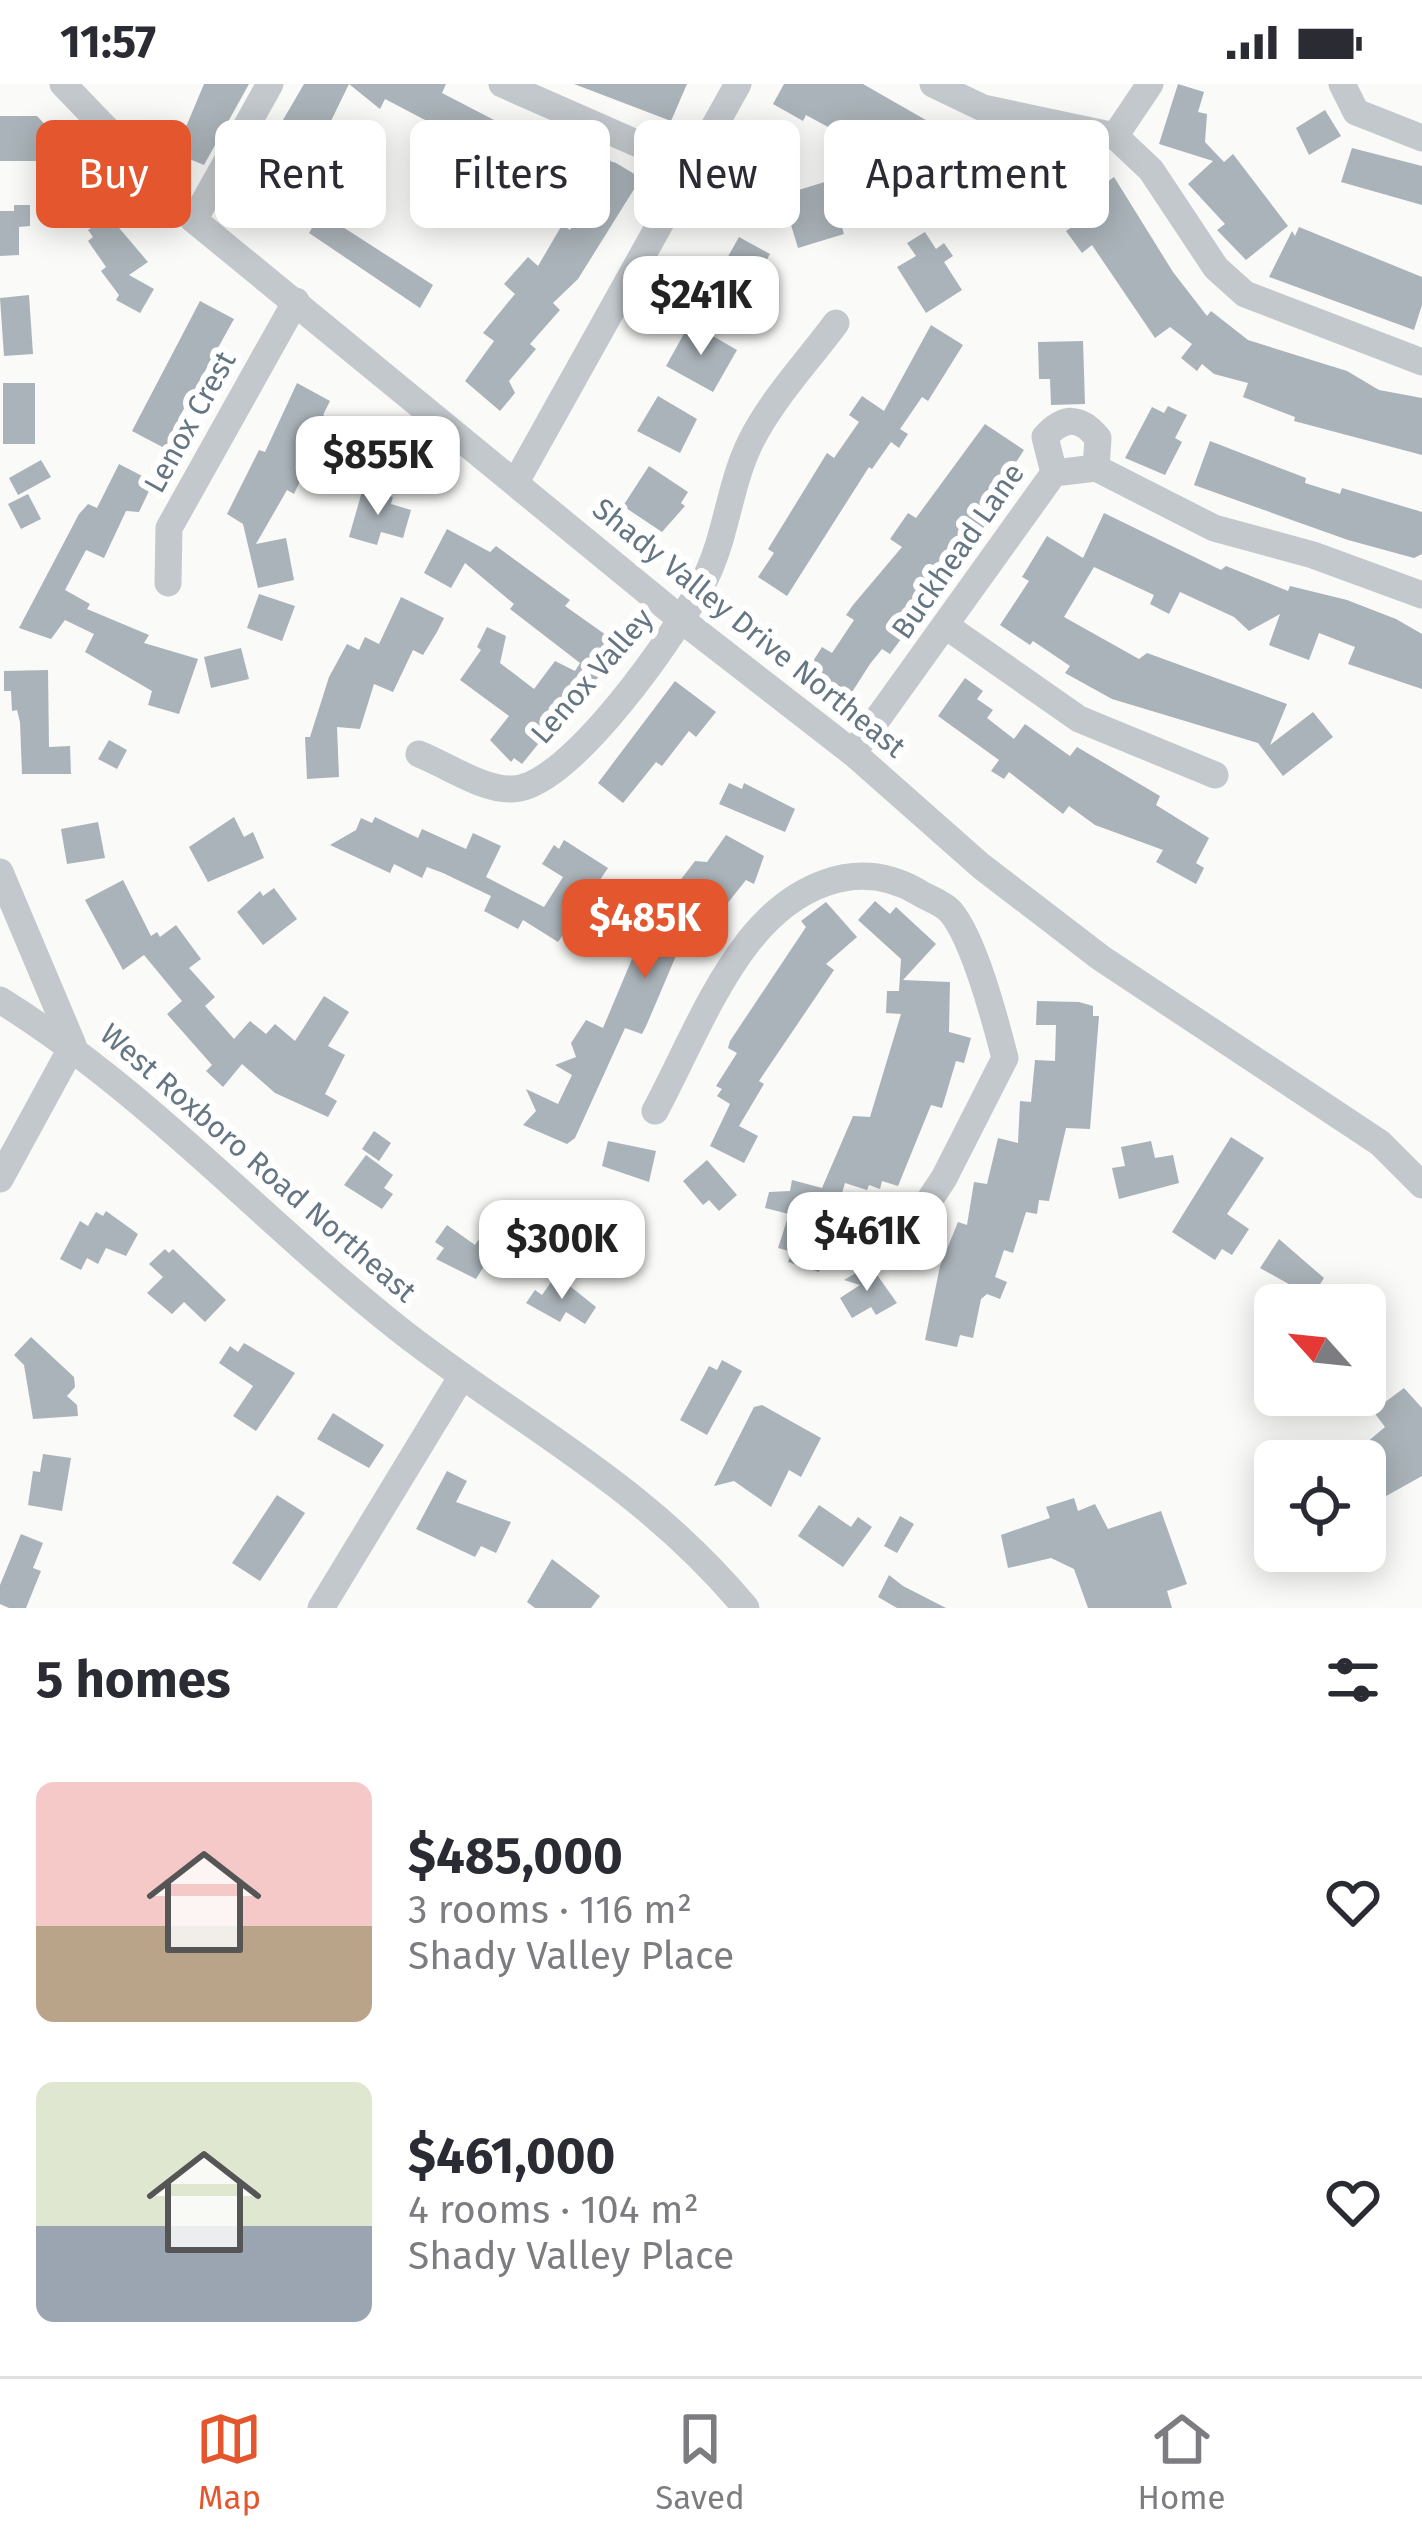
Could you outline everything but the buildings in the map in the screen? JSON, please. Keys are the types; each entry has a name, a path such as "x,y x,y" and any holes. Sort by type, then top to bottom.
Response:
{"street":[{"name":"Shady Valley Drive Northeast","path":"63,84 194,220 517,480 683,621 854,753 981,866 1101,958 1380,1143 1422,1185"},
{"path":"194,220 270,84"},
{"path":"502,84 634,142"},
{"path":"719,120 738,84"},
{"path":"933,84 983,108 1115,136 1150,170 1216,268 1245,294 1422,362"},
{"path":"1115,136 1150,84"},
{"path":"1342,84 1356,112 1422,138"},
{"path":"517,480 659,228"},
{"name":"Lenox Crest","path":"168,583 169,528 296,301"},
{"name":"Lenox Valley","path":"419,754 487,785 513,790 542,783 572,756 683,621 727,526 750,443 836,322"},
{"path":"1054,473 1046,437 1058,423 1073,419 1087,424 1098,437 1096,468 1214,528 1313,555 1422,595"},
{"name":"Buckhead Lane","path":"854,753 1054,473 1096,468"},
{"path":"946,626 1079,719 1215,775"},
{"path":"950,911 981,866"},
{"path":"0,872 73,1045 0,1179"},
{"path":"655,1111 750,940 793,898 823,880 869,874 911,888 950,911 991,1001 1005,1058 944,1178 906,1236"},
{"name":"West Roxboro Road Northeast","path":"0,1000 73,1045 345,1283 462,1376 590,1461 675,1528 746,1608"},
{"path":"321,1608 462,1376"}]}
